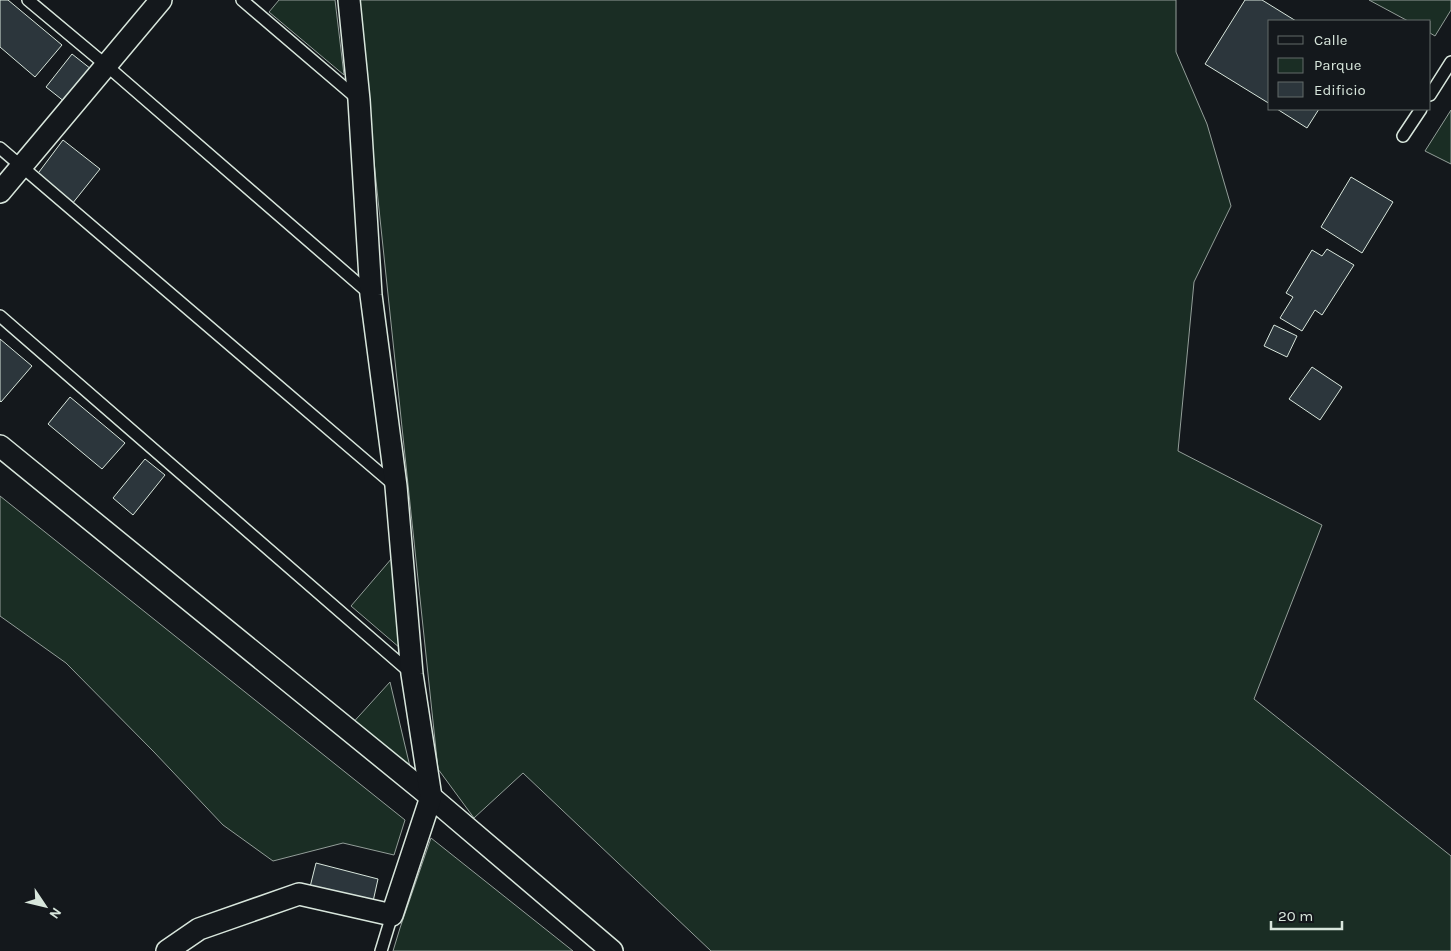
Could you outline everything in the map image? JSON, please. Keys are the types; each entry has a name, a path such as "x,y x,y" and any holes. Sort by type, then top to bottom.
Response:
{"street":[{"path":"0,192 161,0"},
{"path":"167,951 199,929 299,894 392,915 430,797 412,674 396,486 371,295 359,100 348,0"},
{"path":"0,446 430,797 612,951"}],"lane":[{"path":"28,0 371,295"},
{"path":"242,0 359,100"},
{"path":"1431,93 1451,62"},
{"path":"1403,136 1420,110"},
{"path":"0,148 396,486"},
{"path":"0,316 412,674"},
{"path":"381,951 392,915"}],"green space":[{"path":"279,0 335,0 344,75 269,12"},
{"path":"357,0 1176,0 1176,52 1207,124 1231,206 1194,282 1178,451 1322,525 1254,699 1451,856 1451,951 711,951 523,773 474,818 438,769"},
{"path":"1369,0 1451,0 1451,10 1435,36 1431,34 1431,20 1406,20"},
{"path":"1451,110 1451,164 1425,151"},
{"path":"0,496 405,820 394,855 343,843 273,861 223,825 66,663 0,616"},
{"path":"392,558 400,648 351,606"},
{"path":"390,682 411,771 349,727"},
{"path":"431,838 573,951 393,951"}],"building":[{"path":"0,0 8,0 62,45 35,77 0,47"},
{"path":"1245,0 1262,0 1294,20 1268,20 1268,103 1205,64"},
{"path":"72,54 91,69 65,102 46,87"},
{"path":"1279,110 1318,110 1307,128"},
{"path":"63,140 100,169 72,204 36,176"},
{"path":"1351,177 1393,202 1362,253 1321,227"},
{"path":"1327,249 1354,265 1322,315 1315,310 1302,331 1280,318 1293,297 1286,293 1312,250 1322,256"},
{"path":"1274,325 1297,336 1287,357 1264,346"},
{"path":"0,339 32,366 1,402 0,401"},
{"path":"1312,367 1342,387 1320,420 1289,399"},
{"path":"70,397 125,443 102,469 48,424"},
{"path":"145,459 165,475 133,515 113,498"},
{"path":"316,863 378,879 372,906 309,891"}]}
